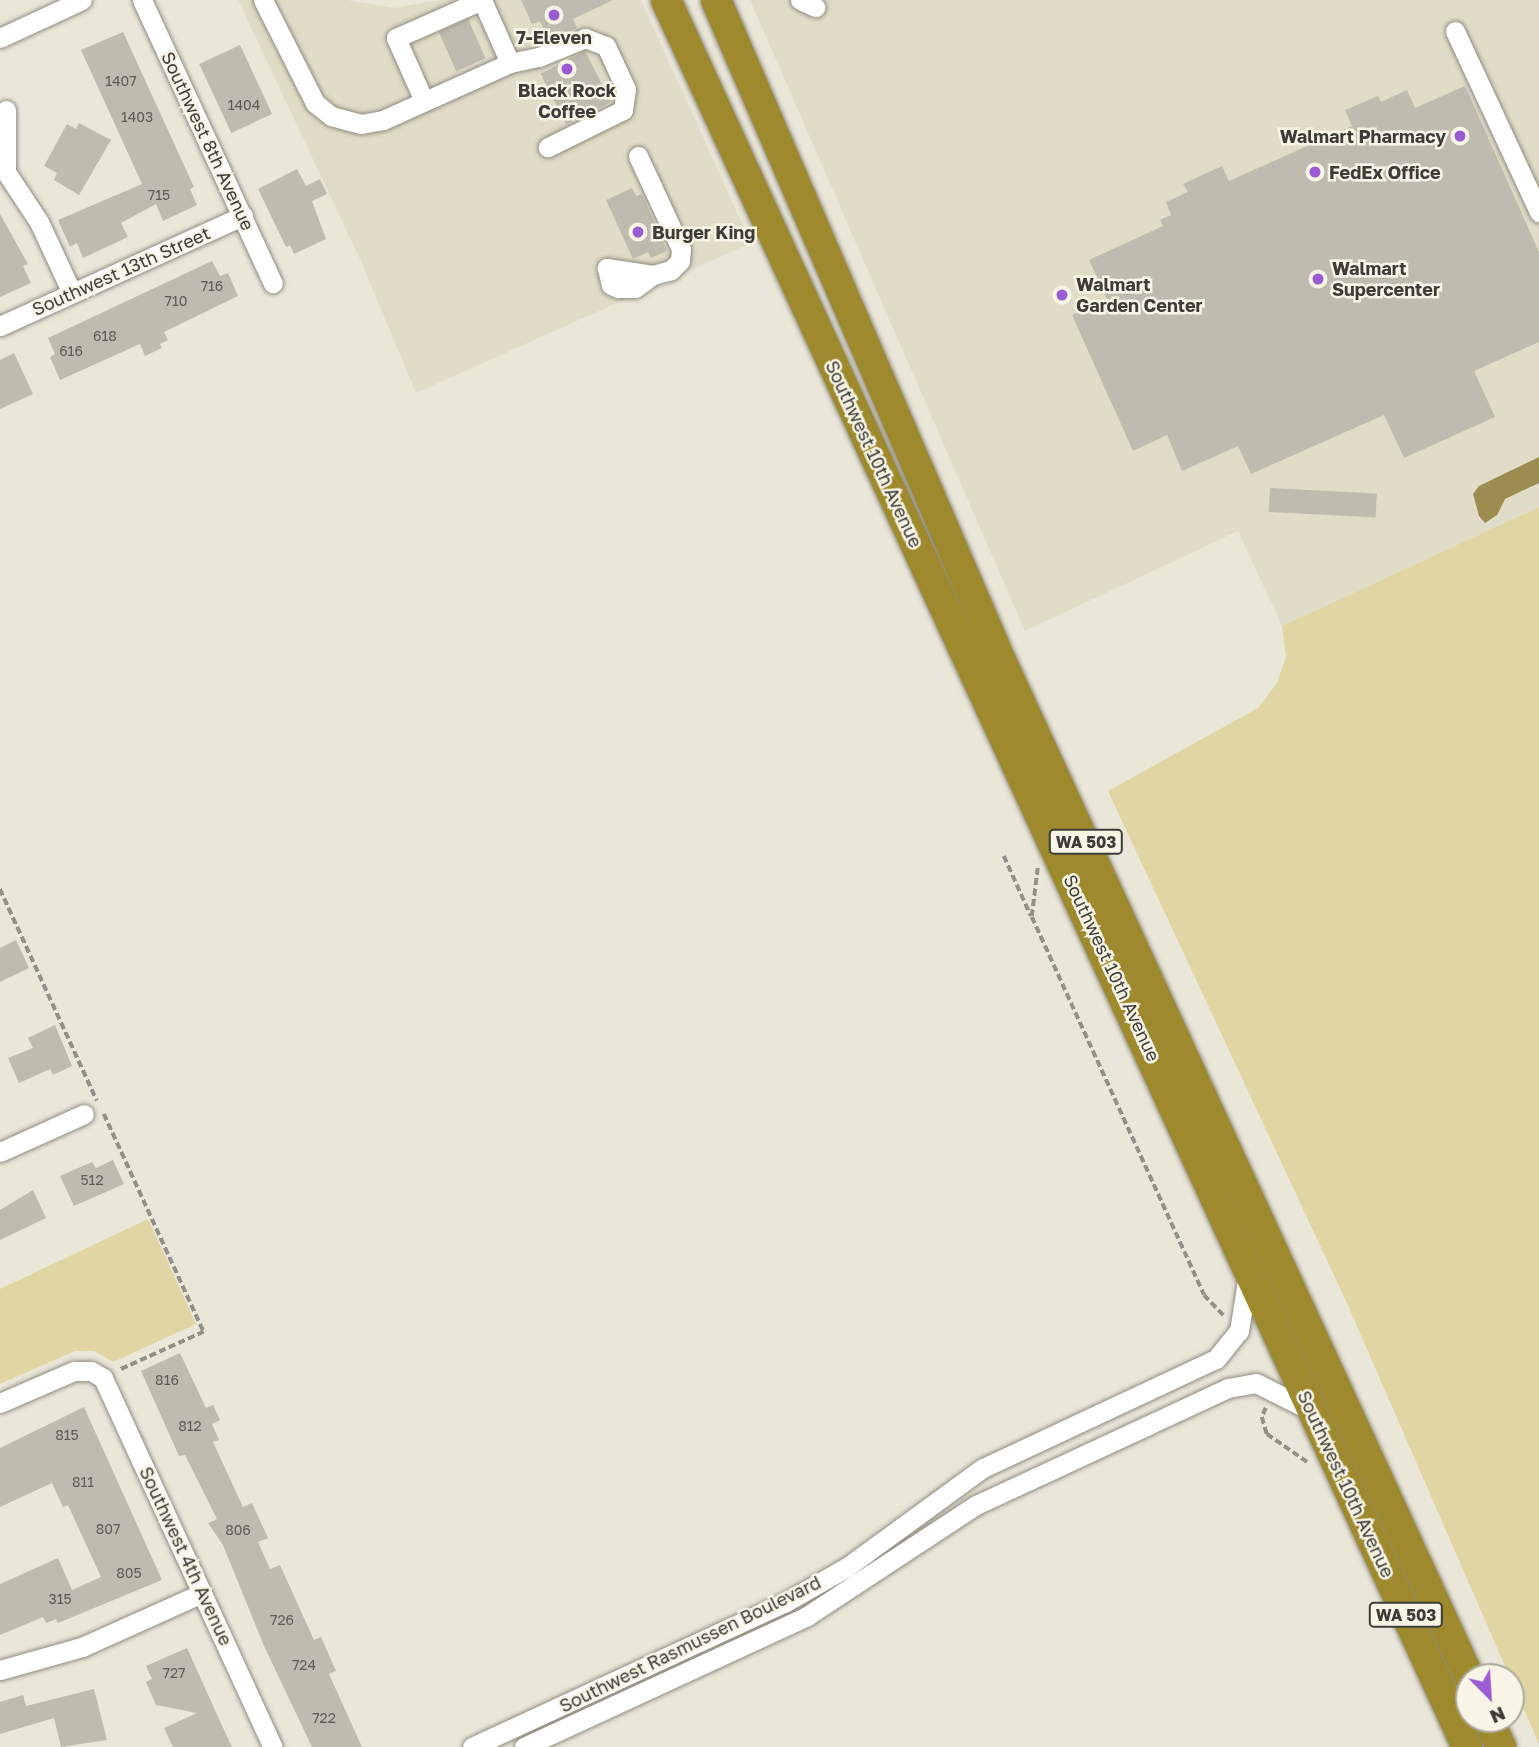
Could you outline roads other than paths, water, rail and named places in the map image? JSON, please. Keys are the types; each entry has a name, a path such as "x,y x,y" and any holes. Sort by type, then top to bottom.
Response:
{"highway":[{"name":"Southwest 10th Avenue","path":"666,0 1467,1747"},
{"name":"Southwest 10th Avenue","path":"719,4 1002,663 1463,1663"}],"street":[{"path":"0,38 82,0"},
{"name":"Southwest 8th Avenue","path":"142,0 273,283"},
{"path":"263,0 309,94 331,116 351,123 372,123 510,64 590,37 606,46 627,96 617,115 548,147"},
{"path":"424,101 397,38 482,0 510,64"},
{"path":"1455,31 1539,212"},
{"path":"6,110 6,172 39,222 72,293"},
{"path":"607,268 653,275 676,267 681,249 638,156"},
{"name":"Southwest 13th Street","path":"0,326 243,216"},
{"path":"0,1152 84,1114"},
{"name":"Southwest Rasmussen Boulevard","path":"472,1747 784,1603 847,1567 983,1468 1216,1359 1239,1332 1248,1267"},
{"name":"Southwest 4th Avenue","path":"0,1403 64,1373 97,1375 273,1747"},
{"name":"Southwest Rasmussen Boulevard","path":"524,1747 807,1616 976,1505 1228,1388 1255,1383 1312,1411"},
{"path":"0,1670 82,1647 202,1593"}],"place":[{"name":"7-Eleven","path":"554,15"},
{"name":"Black Rock Coffee","path":"567,69"},
{"name":"Walmart Pharmacy","path":"1460,136"},
{"name":"FedEx Office","path":"1315,172"},
{"name":"Burger King","path":"638,232"},
{"name":"Walmart Supercenter","path":"1318,279"},
{"name":"Walmart Garden Center","path":"1062,295"}]}
